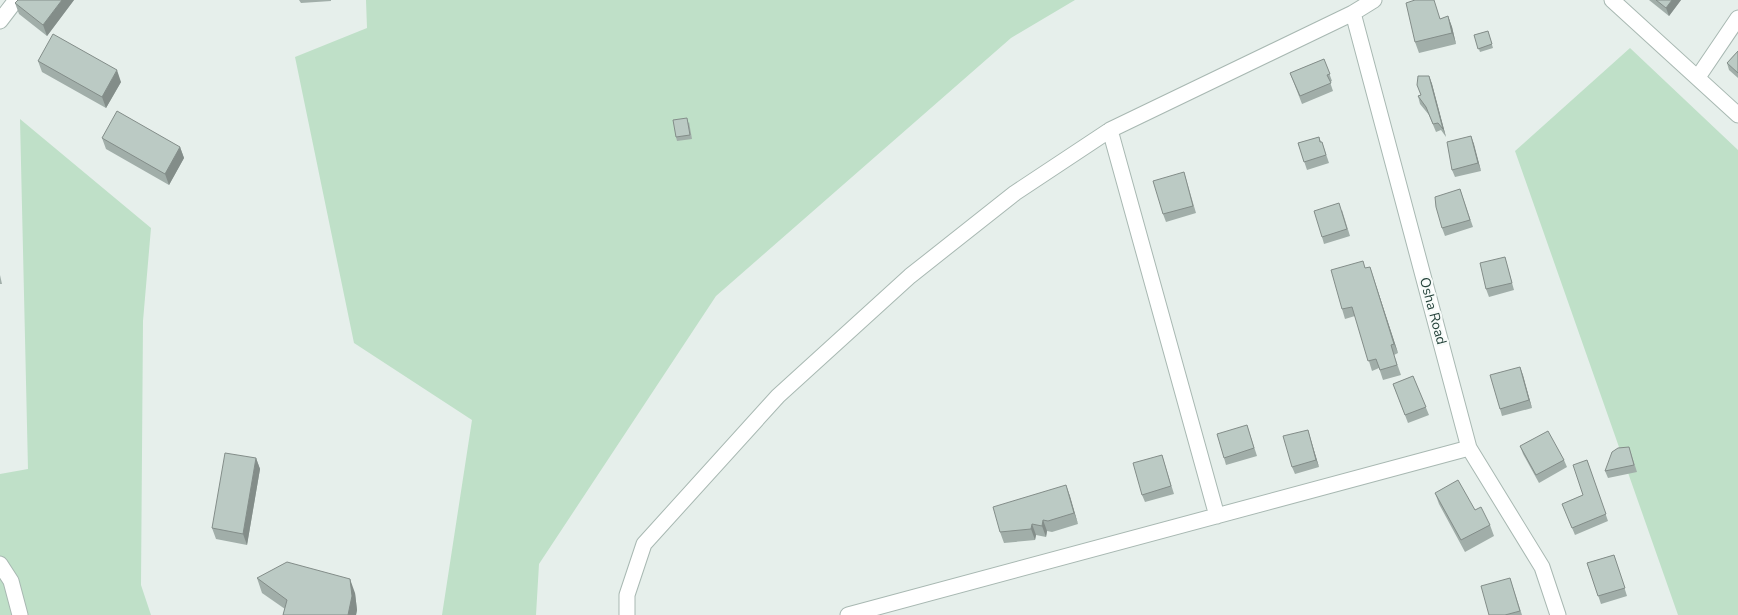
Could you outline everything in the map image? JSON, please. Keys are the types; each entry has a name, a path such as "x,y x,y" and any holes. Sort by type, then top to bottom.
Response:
{"street":[{"path":"0,21 16,0"},
{"path":"627,615 627,595 644,544 778,396 910,276 1015,193 1110,130 1353,13 1374,0"},
{"path":"1612,0 1738,115"},
{"name":"Osha Road","path":"1353,13 1469,448 1542,567 1558,615"},
{"path":"1698,77 1738,18"},
{"path":"1110,130 1217,516"},
{"path":"848,615 1469,448"},
{"path":"0,564 11,581 20,615"}],"green space":[{"path":"366,0 1075,0 1011,38 716,296 539,564 536,615 442,615 472,420 354,343 295,57 367,28"},
{"path":"1630,48 1738,150 1738,615 1678,615 1515,151"},
{"path":"20,119 151,228 143,321 141,585 151,615 0,615 0,474 28,469"}],"building":[{"path":"18,0 62,0 43,25 15,3"},
{"path":"1415,0 1434,0 1440,19 1448,16 1452,33 1415,42 1406,3"},
{"path":"1656,0 1672,0 1666,8"},
{"path":"1488,31 1492,44 1478,49 1474,35"},
{"path":"53,34 117,70 102,97 38,61"},
{"path":"1738,51 1738,73 1727,63"},
{"path":"1324,59 1330,74 1327,75 1331,83 1300,96 1290,73"},
{"path":"1418,76 1429,76 1443,129 1438,123 1433,124 1426,107 1418,96 1421,95 1417,85"},
{"path":"117,111 180,147 165,174 102,138"},
{"path":"687,118 690,135 676,137 673,120"},
{"path":"1471,136 1478,163 1452,170 1447,142"},
{"path":"1319,137 1326,155 1304,162 1298,143"},
{"path":"1184,172 1193,206 1163,214 1153,181"},
{"path":"1460,189 1470,220 1442,228 1435,197"},
{"path":"1339,203 1347,229 1322,237 1314,211"},
{"path":"1505,257 1512,283 1486,289 1480,263"},
{"path":"1363,261 1365,268 1370,267 1394,344 1391,345 1397,365 1380,370 1376,359 1368,361 1352,307 1342,309 1331,270"},
{"path":"1520,367 1529,400 1500,409 1490,375"},
{"path":"1413,376 1426,407 1405,415 1393,384"},
{"path":"1247,425 1254,448 1224,458 1217,434"},
{"path":"1308,430 1316,460 1292,467 1283,436"},
{"path":"1548,431 1564,460 1536,475 1520,446"},
{"path":"1629,447 1634,465 1605,471 1612,452 1618,448"},
{"path":"225,453 256,458 243,534 212,528"},
{"path":"1162,455 1171,486 1142,495 1133,463"},
{"path":"1587,460 1606,514 1572,528 1562,504 1583,495 1573,465"},
{"path":"1458,480 1475,510 1481,507 1490,525 1461,540 1435,493"},
{"path":"1066,485 1074,513 1048,521 1043,520 1042,526 1032,524 1031,529 1000,532 993,507"},
{"path":"1614,555 1625,588 1598,596 1587,563"},
{"path":"287,562 350,579 352,596 348,615 283,615 287,600 257,578"},
{"path":"1510,578 1520,611 1505,615 1489,615 1481,586"}]}
